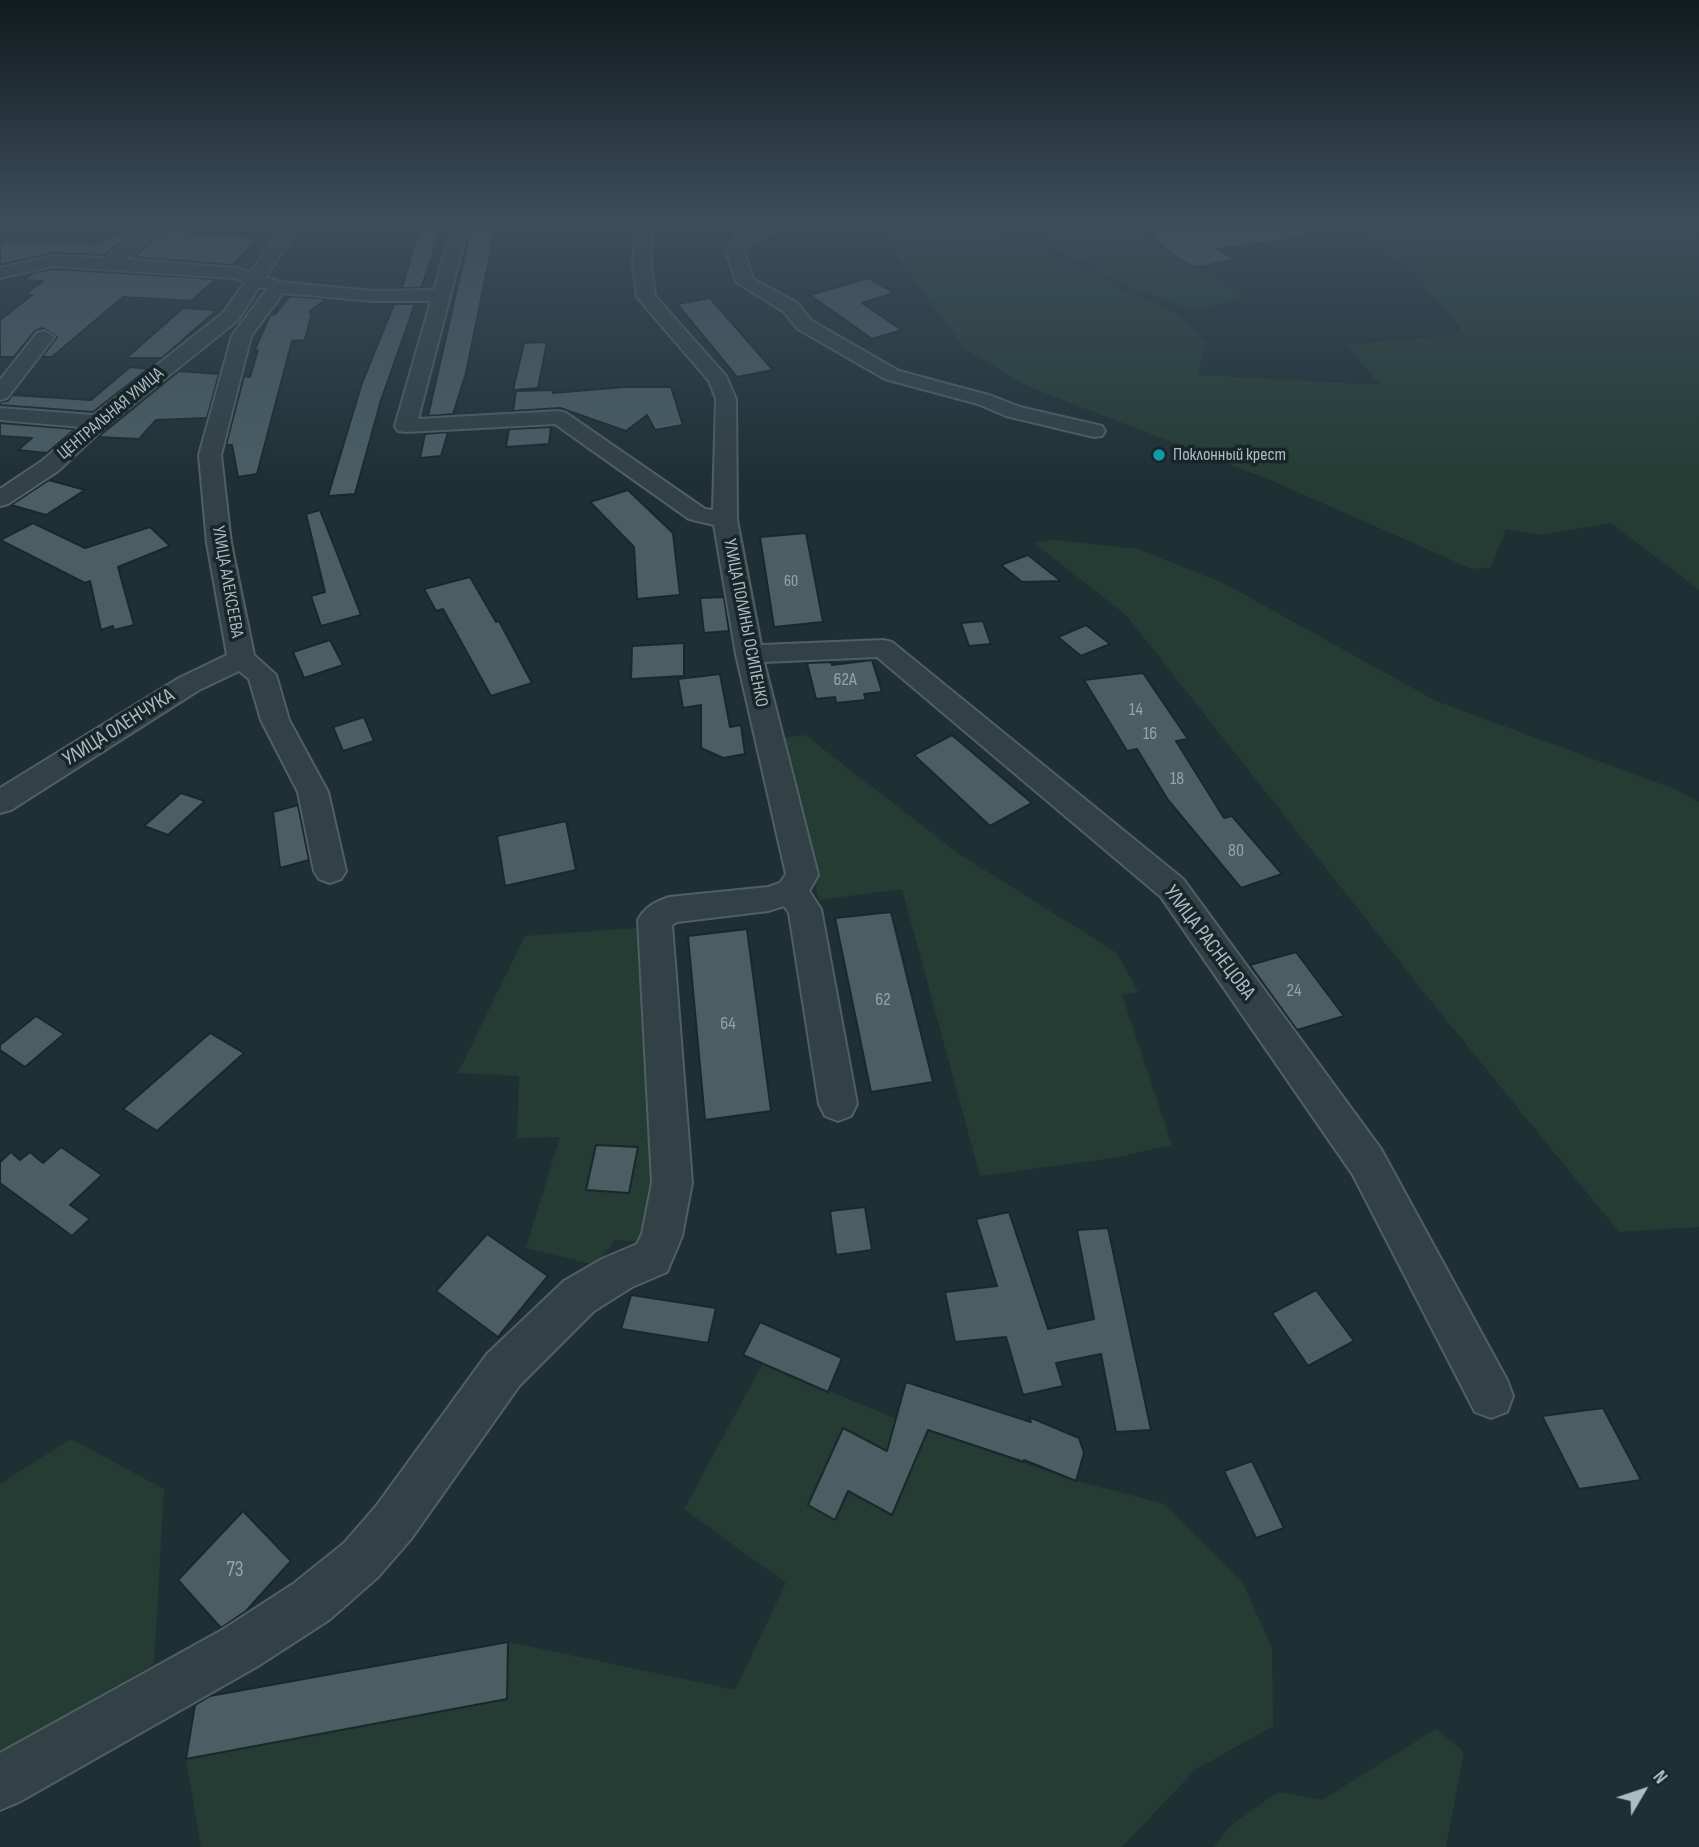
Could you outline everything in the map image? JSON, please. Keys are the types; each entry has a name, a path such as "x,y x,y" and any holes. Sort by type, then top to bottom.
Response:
{"street":[{"name":"ЦЕНТРАЛЬНАЯ УЛИЦА","path":"0,499 50,466 99,422 237,309"},
{"name":"УЛИЦА АЛЕКСЕЕВА","path":"252,309 210,455 219,543 241,659 262,675 275,720 313,792 330,871"},
{"name":"УЛИЦА ПОЛИНЫ ОСИПЕНКО","path":"437,309 406,426 559,417 697,514 725,520 749,654 802,875 791,891"},
{"path":"657,309 719,380 726,400 725,520"},
{"path":"792,309 805,325 864,362 892,375 985,400 1013,412 1094,431"},
{"path":"0,394 44,337"},
{"path":"0,414 99,422"},
{"name":"УЛИЦА РАСНЕЦОВА","path":"749,654 883,648 1172,888 1367,1162 1490,1396"},
{"name":"УЛИЦА ОЛЕНЧУКА","path":"0,802 189,684 241,659"},
{"path":"0,1783 240,1648 311,1602 361,1560 394,1522 503,1370 579,1297 617,1273 652,1258 662,1236 672,1183 655,920 669,910 768,899 791,891 805,909 838,1104"}],"green space":[{"path":"936,309 1169,309 1206,342 1198,375 1380,385 1346,345 1454,335 1461,328 1445,309 1699,309 1699,590 1611,523 1542,535 1506,529 1491,567 1472,569 1268,479 1029,387 965,349"},
{"path":"1055,540 1138,549 1225,584 1436,701 1677,790 1699,802 1699,1227 1619,1232 1434,1005 1126,615 1034,543"},
{"path":"805,735 959,854 1117,953 1138,992 1122,995 1172,1145 1113,1158 980,1176 902,889 819,900 781,738"},
{"path":"650,927 661,1176 643,1242 615,1240 596,1265 526,1248 560,1137 517,1138 519,1076 458,1073 525,936"},
{"path":"763,1363 896,1419 1076,1481 1162,1503 1242,1581 1272,1648 1273,1726 1195,1770 1122,1847 201,1847 186,1759 507,1699 509,1642 735,1690 786,1583 684,1509"},
{"path":"71,1439 164,1489 154,1664 0,1753 0,1484"},
{"path":"1436,1729 1464,1752 1446,1847 1214,1847 1230,1826 1278,1792 1322,1800"}],"building":[{"path":"14,309 109,309 52,357 42,357 57,337 43,328 35,331 14,357 0,357 0,320"},
{"path":"182,309 217,310 162,358 126,358"},
{"path":"279,309 313,309 309,312 312,312 305,340 292,341 257,474 238,477 232,445 226,445 244,376 250,377 258,350 253,354 270,315"},
{"path":"392,309 413,309 381,400 355,494 328,496 362,383"},
{"path":"452,309 479,309 466,373 453,414 428,416"},
{"path":"681,309 720,309 773,370 737,377"},
{"path":"830,309 871,309 902,330 872,339"},
{"path":"547,342 538,388 513,390 524,343"},
{"path":"130,367 148,369 93,412 0,405 0,402 8,401 12,395 91,400"},
{"path":"179,371 219,374 207,418 156,420 139,439 98,437"},
{"path":"624,387 671,387 683,425 655,430 647,415 626,431 560,408 513,411 516,391 553,390 553,393"},
{"path":"0,423 75,429 47,453 18,450 32,438 0,436"},
{"path":"551,427 549,444 506,447 509,429"},
{"path":"448,432 441,456 420,458 425,434"},
{"path":"49,480 85,490 46,515 11,505"},
{"path":"628,490 673,533 680,595 637,599 634,547 590,502"},
{"path":"320,510 361,615 321,626 311,596 325,592 306,514"},
{"path":"33,523 85,548 150,527 170,546 118,567 134,625 114,630 113,626 101,630 90,581 85,583 0,540"},
{"path":"806,533 823,622 774,627 760,537"},
{"path":"1028,555 1061,581 1022,582 1001,565"},
{"path":"470,577 496,622 499,621 532,683 491,696 443,609 436,611 424,589"},
{"path":"724,597 729,631 704,633 700,598"},
{"path":"983,621 991,644 969,646 961,623"},
{"path":"1086,625 1110,644 1081,656 1058,637"},
{"path":"330,640 343,665 304,678 293,652"},
{"path":"684,643 684,676 631,679 632,646"},
{"path":"872,660 882,692 864,694 866,700 836,703 835,697 816,699 807,663 831,662 832,665"},
{"path":"1143,673 1188,739 1176,741 1224,818 1232,816 1282,874 1241,888 1168,800 1137,749 1127,751 1084,680"},
{"path":"720,674 730,727 741,725 745,754 723,758 701,748 701,705 683,708 678,679"},
{"path":"364,717 374,741 343,751 333,727"},
{"path":"952,735 1032,803 990,826 914,755"},
{"path":"181,793 205,801 168,835 144,826"},
{"path":"298,805 309,860 280,868 273,812"},
{"path":"566,821 576,870 505,886 497,836"},
{"path":"891,912 933,1082 871,1092 835,918"},
{"path":"747,929 771,1111 705,1120 688,936"},
{"path":"1296,952 1344,1016 1297,1030 1250,965"},
{"path":"36,1016 64,1034 25,1067 0,1050 0,1045"},
{"path":"210,1033 244,1053 157,1131 123,1109"},
{"path":"596,1145 638,1147 629,1193 586,1190"},
{"path":"61,1147 102,1175 70,1205 90,1219 72,1236 0,1183 0,1162 11,1152 20,1160 30,1152 43,1163"},
{"path":"865,1207 872,1250 836,1255 830,1211"},
{"path":"1009,1212 1048,1329 1094,1319 1077,1230 1108,1228 1151,1430 1116,1432 1101,1354 1056,1363 1063,1386 1023,1395 1006,1337 955,1342 945,1292 997,1286 976,1219"},
{"path":"487,1234 548,1276 498,1337 436,1291"},
{"path":"1316,1290 1354,1341 1308,1366 1272,1313"},
{"path":"631,1295 716,1308 708,1343 621,1329"},
{"path":"760,1322 842,1358 828,1392 743,1355"},
{"path":"906,1382 1031,1422 1029,1417 1079,1438 1084,1453 1076,1481 1024,1460 928,1430 892,1515 848,1491 835,1520 808,1505 843,1428 887,1451"},
{"path":"1603,1408 1641,1480 1579,1489 1542,1416"},
{"path":"1252,1461 1284,1528 1256,1538 1224,1471"},
{"path":"243,1511 291,1561 246,1611 221,1628 178,1580"},
{"path":"508,1642 507,1699 186,1759 195,1705 210,1696"}],"place":[{"name":"Поклонный крест","path":"1159,455"}]}
